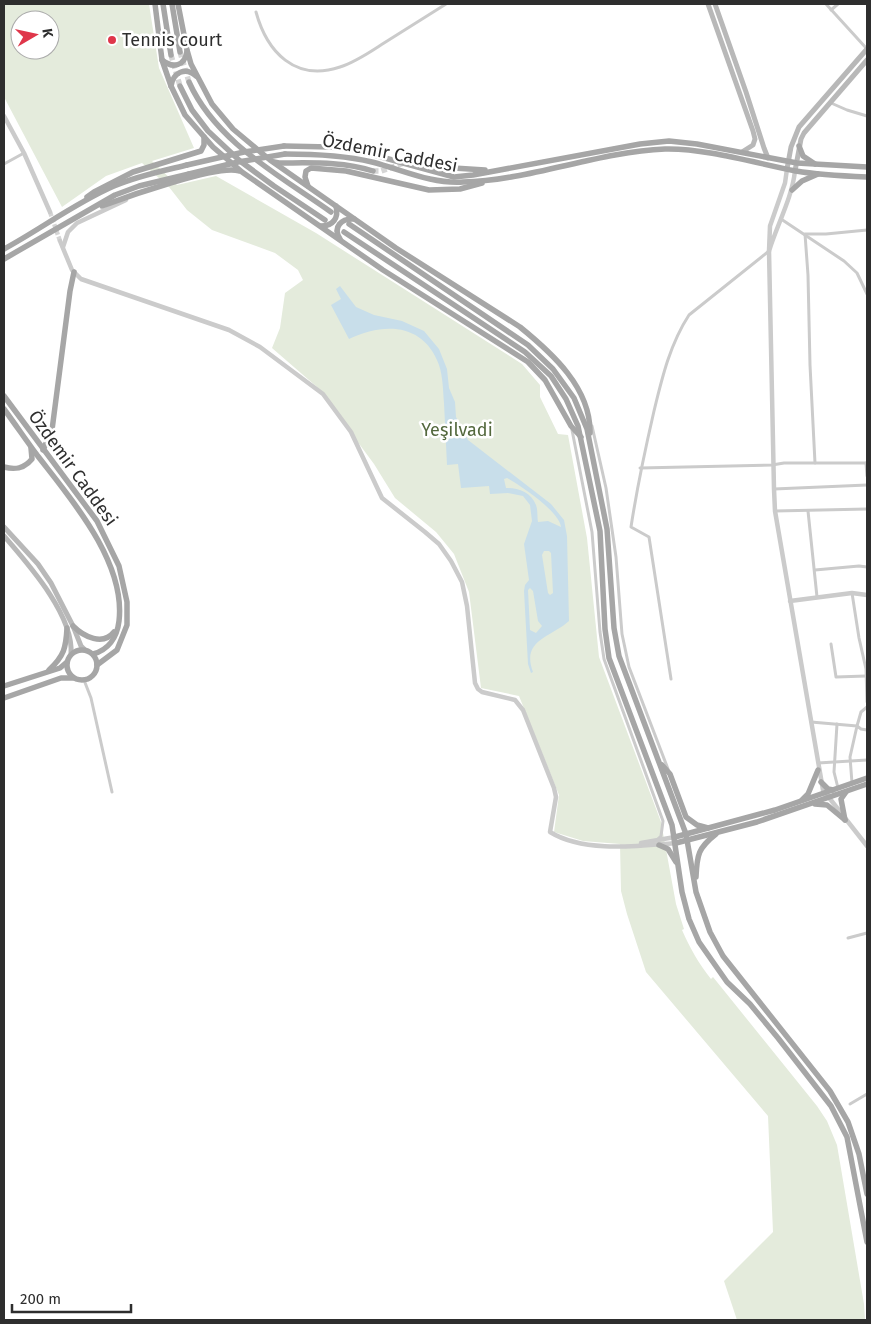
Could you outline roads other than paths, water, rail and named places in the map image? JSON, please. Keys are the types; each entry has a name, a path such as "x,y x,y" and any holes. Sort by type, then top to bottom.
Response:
{"main road":[{"path":"155,4 162,60 171,86 185,115 204,137 242,172 341,241 383,270 528,362 545,380 581,438"},
{"path":"163,4 171,55"},
{"path":"172,4 180,52"},
{"path":"178,4 191,64 212,104 233,129 270,160 396,248 520,327 538,342 563,367 578,388 590,420 590,440"},
{"path":"708,4 755,139 753,145 742,152"},
{"path":"714,4 768,158"},
{"path":"787,169 791,147 799,127 867,49"},
{"path":"162,60 168,65 175,66 182,63 186,57 187,50"},
{"path":"795,171 804,133 867,60"},
{"path":"171,86 172,79 184,71 192,72 198,77"},
{"path":"189,82 201,105 223,131 246,152 330,212"},
{"path":"180,86 192,110 208,131 240,161 324,220"},
{"path":"77,205 94,192 133,172 200,151 204,145 204,137"},
{"name":"Özdemir Caddesi","path":"4,248 77,205 112,187 135,178 244,152 284,146 330,147 356,150 454,177 640,144 669,141 697,144 796,163 867,167"},
{"path":"800,146 803,156 817,165"},
{"name":"Özdemir Caddesi","path":"4,259 36,242 85,211 115,195 139,186 238,162 285,154 328,155 371,162 441,182 496,179 538,172 591,159 665,149 687,150 795,171 867,177"},
{"path":"270,160 279,163 330,163 357,166 373,171"},
{"path":"406,162 478,171 502,170"},
{"path":"308,186 304,177 306,171 311,168 346,171 429,190 460,189 496,179"},
{"path":"85,211 146,190 228,170 242,172"},
{"path":"792,190 802,181 818,174"},
{"path":"321,226 329,226 334,221 338,211 336,206"},
{"path":"341,241 337,235 337,227 340,222 347,218 354,218"},
{"path":"349,224 528,345 553,370 574,398 590,440 607,530 614,628 619,656 687,837 696,892 710,932 723,956 830,1092 848,1122 859,1154 867,1194"},
{"path":"344,232 525,352 551,376 566,399 578,426 600,532 605,629 610,658 675,840 682,892 689,919 699,942 727,982 750,1004 831,1106 847,1137 867,1242"},
{"path":"43,450 52,430 74,272"},
{"name":"Özdemir Caddesi","path":"4,396 97,521 119,566 127,602 127,625 117,650 97,665"},
{"name":"Özdemir Caddesi","path":"4,409 31,448 82,513 104,552 119,596 119,626 111,643 102,652 92,654"},
{"path":"4,467 14,469 24,467 32,459 31,448"},
{"path":"4,527 38,564 51,583 70,627 72,644 71,654 67,662 60,668 4,686"},
{"path":"4,536 35,571 81,646 92,654 97,665 94,674 84,680 61,678 4,698"},
{"path":"70,627 80,634 101,640 110,637 119,626"},
{"path":"47,672 58,662 66,647 70,627"},
{"path":"71,654 76,651 85,650"},
{"path":"67,662 67,671 73,678"},
{"path":"657,759 670,774 686,817 697,825 710,829"},
{"path":"799,802 808,794 818,770"},
{"path":"675,840 757,822 811,804 837,789 867,778"},
{"path":"821,782 828,789 837,789"},
{"path":"687,837 799,802 847,791 867,784"},
{"path":"846,820 841,799 847,791"},
{"path":"811,804 826,804 846,820"},
{"path":"696,892 698,853 705,842 718,832"},
{"path":"658,842 668,849 678,865"}],"street":[{"path":"256,12 260,29 277,54 290,64 308,70 326,70 341,67 364,56 446,4"},
{"path":"826,4 867,49"},
{"path":"831,10 838,4"},
{"path":"831,103 867,116"},
{"path":"4,116 24,153 50,212"},
{"path":"4,164 24,153"},
{"path":"787,169 782,192 770,226 769,251 772,465 775,511 821,782 827,796 867,846"},
{"path":"671,679 649,537 631,527 640,468 664,372 680,329 689,315 769,251 792,190 795,171"},
{"path":"63,248 68,232 77,223 146,190"},
{"path":"780,219 844,261 857,273 867,294"},
{"path":"805,234 867,230"},
{"path":"805,234 816,462"},
{"path":"60,241 74,272 81,279 229,330 260,347 323,394 351,432 382,498 439,544 452,560 462,582 467,606 475,683 482,692 516,700 523,710 556,797 550,832 574,842 603,846 632,846 675,840"},
{"path":"590,420 606,488 616,556 622,634 629,667 670,774"},
{"path":"572,426 592,532 604,659 663,821 661,836 658,842"},
{"path":"640,468 816,462 866,463 867,476"},
{"path":"774,489 867,486"},
{"path":"775,511 867,509"},
{"path":"808,511 818,598"},
{"path":"815,570 867,567"},
{"path":"790,601 852,593 867,595 867,589"},
{"path":"852,593 866,676 867,702"},
{"path":"831,644 836,677 866,676"},
{"path":"84,680 91,698 112,792"},
{"path":"852,784 850,762 861,712 867,706"},
{"path":"811,722 857,726 867,730"},
{"path":"837,724 834,763 837,789"},
{"path":"817,763 867,760"},
{"path":"848,938 867,933"},
{"path":"850,1104 867,1094"}],"water":[{"path":"340,286 356,307 374,315 402,321 424,331 439,349 447,369 449,388 455,402 456,417 468,440 551,504 564,520 567,536 569,621 534,646 530,661 533,672 531,673 528,664 524,591 525,585 529,580 524,544 532,521 530,505 523,496 508,493 490,494 489,486 461,488 458,464 447,465 442,379 439,365 432,351 424,341 413,334 401,330 376,330 349,339 331,305 341,299 336,289","holes":["507,478 547,507 559,521 561,527 548,521 538,522 537,507 534,501 524,492 506,488 504,479","544,551 551,553 553,593 550,595 548,593 542,555","530,588 533,591 538,621 542,626 536,633 530,630 528,590"]}],"tunnel":[{"path":"180,52 189,82"},
{"path":"171,55 180,86"},
{"path":"373,171 381,171 404,163"},
{"path":"50,212 60,241"}],"place":[{"name":"Tennis court","path":"112,40"}],"park label":[{"name":"Yeşilvadi","path":"457,430"}]}
